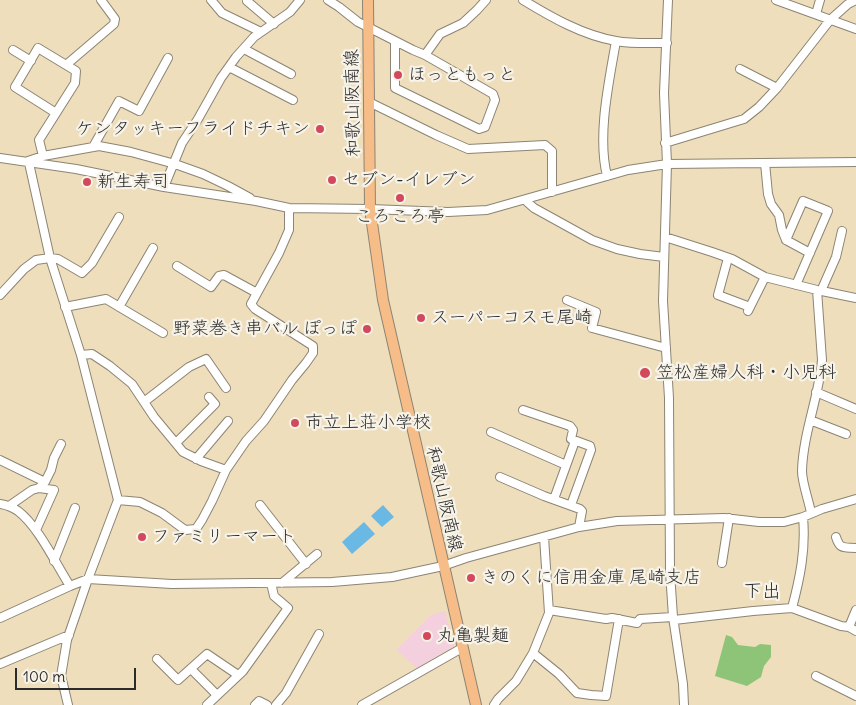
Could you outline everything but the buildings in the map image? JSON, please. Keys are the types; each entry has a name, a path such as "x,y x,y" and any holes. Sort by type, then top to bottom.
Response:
{"main road":[{"name":"和歌山阪南線","path":"368,0 370,209 382,300 476,705"}],"street":[{"path":"66,65 114,24 115,19 101,0"},
{"path":"211,0 222,13 261,32"},
{"path":"164,187 182,144 229,67 254,38 290,12 300,0"},
{"path":"328,0 340,6 358,22 425,55 493,94 495,100 485,127 478,129 395,88 396,41"},
{"path":"425,55 440,34 463,23 486,0"},
{"path":"523,0 579,30 616,41 666,43"},
{"path":"668,0 664,92 667,164 663,301 669,398 670,572 684,705"},
{"path":"776,0 856,29"},
{"path":"816,14 820,0"},
{"path":"665,142 744,119 759,108 830,20 848,4 856,0"},
{"path":"247,1 274,24"},
{"path":"607,176 604,166 603,146 608,83 616,41"},
{"path":"43,156 39,140 75,83 76,71 38,48 15,88 56,113"},
{"path":"244,49 291,74"},
{"path":"13,50 30,61"},
{"path":"93,147 119,101 139,111 168,58"},
{"path":"229,67 293,100"},
{"path":"740,69 777,88"},
{"path":"369,102 468,149 545,145 552,151 552,192"},
{"path":"26,162 43,156 99,146 174,164 203,174 256,201"},
{"path":"0,158 76,168 164,187 289,208 448,212 487,210 628,170 667,164 856,162"},
{"path":"0,163 10,160"},
{"path":"26,162 50,258 81,355 118,500 69,635 60,676 68,705"},
{"path":"766,163 768,194 771,204 779,215 786,240 810,253"},
{"path":"526,200 534,208 592,240 617,249 664,257"},
{"path":"786,240 803,201 828,211 796,285"},
{"path":"118,500 140,502 162,513 185,530 196,529 212,501 226,470 313,353 313,346 255,309 252,304 279,253 288,230 289,208"},
{"path":"0,295 24,269 36,260 58,258 82,273 92,263 119,217"},
{"path":"811,513 802,473 805,445 822,360 819,291 836,257 842,231"},
{"path":"665,237 728,258 765,277 856,298"},
{"path":"119,307 152,248"},
{"path":"728,258 718,295 749,309 765,277"},
{"path":"177,266 211,287 219,276 224,275 257,293"},
{"path":"65,307 106,299 163,333"},
{"path":"567,300 596,312 592,328 666,348"},
{"path":"81,355 92,354 132,384 154,417 183,452 226,470"},
{"path":"144,402 189,367 206,359 226,388"},
{"path":"816,392 856,409"},
{"path":"176,443 215,404 209,397"},
{"path":"523,410 570,426 573,430 571,439 590,445 591,448 571,505"},
{"path":"196,459 228,420"},
{"path":"810,420 846,434"},
{"path":"491,432 566,465"},
{"path":"554,499 575,440"},
{"path":"9,506 42,485 51,470 54,458 61,444"},
{"path":"0,460 54,490 36,530"},
{"path":"500,477 582,510 579,527"},
{"path":"0,618 88,579 172,584 332,582 392,577 443,566 579,527 617,521 729,518 759,522 784,522 856,500"},
{"path":"0,504 9,506 19,512 36,530 70,586"},
{"path":"260,505 306,564"},
{"path":"54,561 75,508"},
{"path":"792,608 800,577 804,535 803,517"},
{"path":"722,564 729,518"},
{"path":"494,705 516,680 533,653 549,613 544,537"},
{"path":"836,537 838,544 843,547 856,548"},
{"path":"282,583 317,554"},
{"path":"207,705 243,671 288,608 274,596 271,583"},
{"path":"549,610 637,623 640,619 674,619 753,610 792,608 852,629 856,610"},
{"path":"533,653 559,674 577,693 606,696 619,619"},
{"path":"276,705 286,693 319,634"},
{"path":"0,664 69,635"},
{"path":"362,705 462,648"},
{"path":"156,659 178,680 207,654 238,675"},
{"path":"191,668 217,695"},
{"path":"816,676 856,696"},
{"path":"590,705 591,695"},
{"path":"255,705 259,701 267,705"}],"shaded area":[{"path":"445,611 454,646 417,668 396,650 431,615"}],"green space":[{"path":"726,635 732,637 738,645 755,647 760,644 771,645 771,657 764,666 761,677 747,686 715,676"}],"water":[{"path":"383,505 394,517 382,527 371,516"},
{"path":"364,522 375,534 352,554 342,542"}],"place":[{"name":"ほっともっと","path":"398,75"},
{"name":"ケンタッキーフライドチキン","path":"320,129"},
{"name":"セブン-イレブン","path":"332,180"},
{"name":"新生寿司","path":"87,182"},
{"name":"ころころ亭","path":"400,198"},
{"name":"スーパーコスモ尾崎","path":"421,318"},
{"name":"野菜巻き串バル ぽっぽ","path":"367,329"},
{"name":"笠松産婦人科・小児科","path":"645,373"},
{"name":"市立上荘小学校","path":"295,423"},
{"name":"ファミリーマート","path":"142,537"},
{"name":"きのくに信用金庫 尾崎支店","path":"471,578"},
{"name":"丸亀製麺","path":"427,636"}],"district":[{"name":"下出","path":"762,592"}]}
